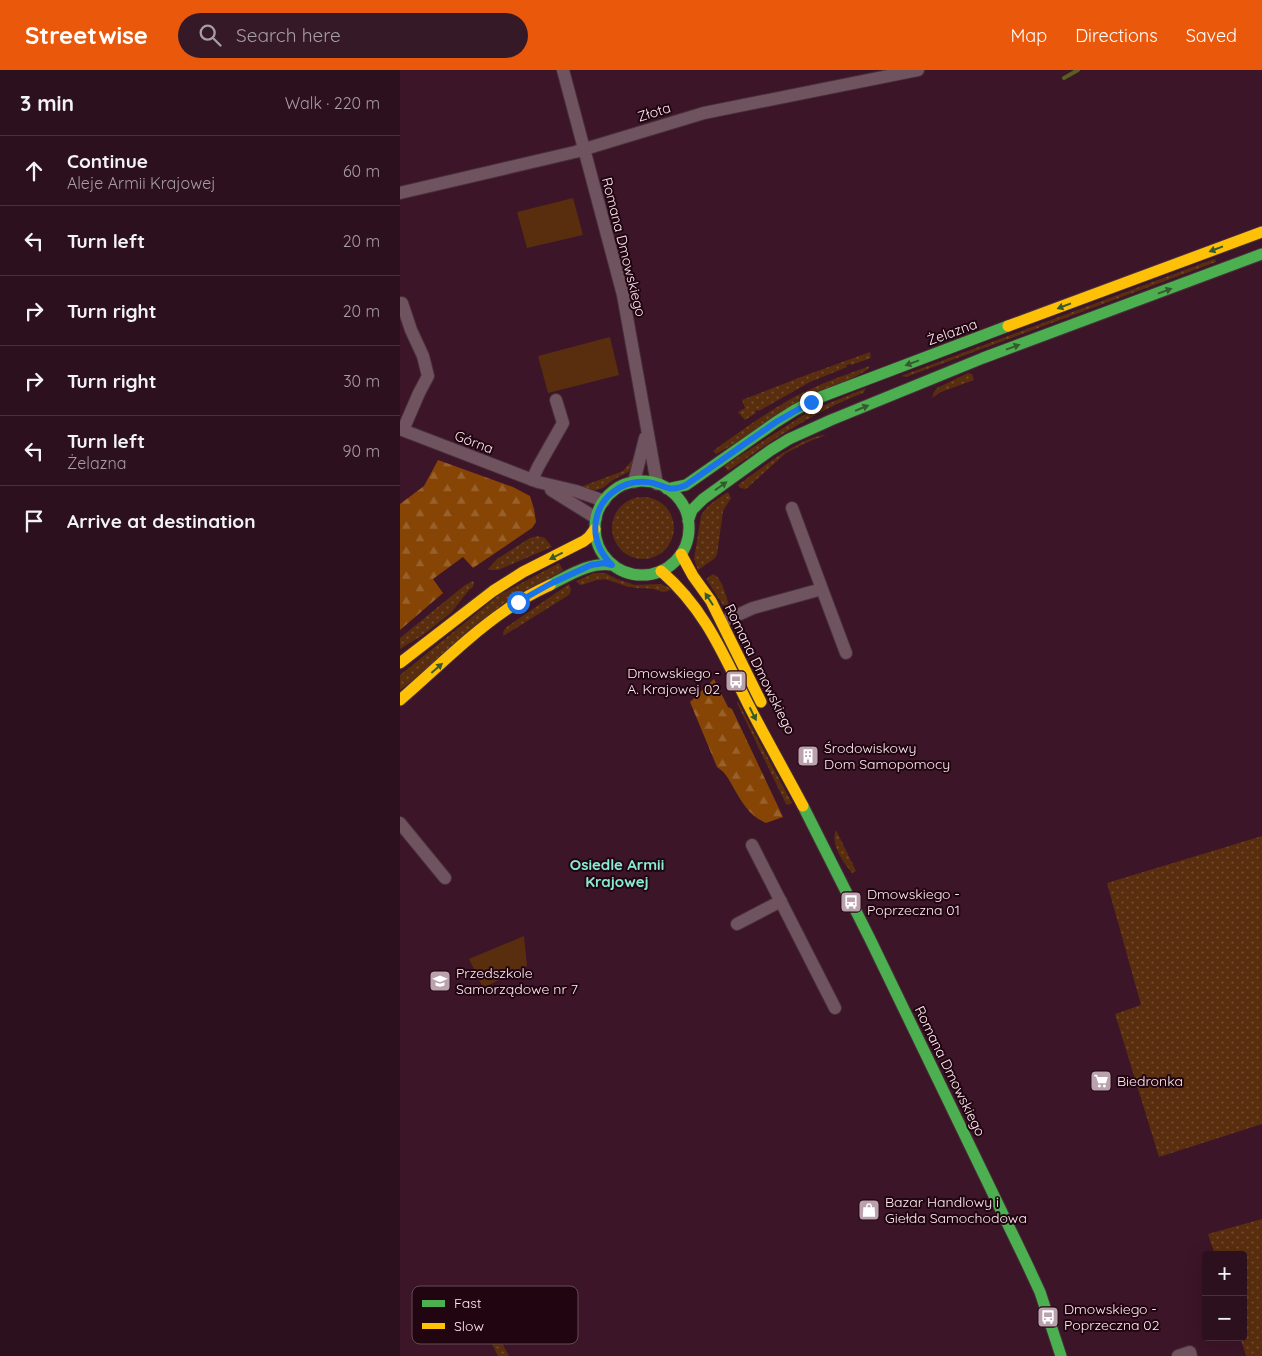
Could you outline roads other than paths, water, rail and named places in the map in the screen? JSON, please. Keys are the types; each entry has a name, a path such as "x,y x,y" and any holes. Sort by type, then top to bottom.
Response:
{"street":[{"name":"Romana Dmowskiego","path":"562,70 623,295 646,433 662,486"},
{"name":"Złota","path":"400,193 584,148 704,113 918,70"},
{"name":"Żelazna","path":"662,486 681,487 686,485 776,422 818,398 1262,232"},
{"path":"688,521 692,510 703,499 789,439 983,358 1262,254"},
{"path":"401,430 428,376 423,356 411,330 402,303"},
{"path":"535,481 538,467 563,423 556,400"},
{"name":"Górna","path":"401,430 535,481 604,501"},
{"name":"Romana Dmowskiego","path":"634,482 646,433"},
{"name":"Górna","path":"535,481 596,523"},
{"path":"400,663 493,591 523,572 589,537 604,501 620,487 634,482 646,482 662,486 677,497 684,508 689,528 687,541 681,554 669,567 661,571 636,575 620,570 605,558 596,539 596,523"},
{"path":"792,508 846,653"},
{"name":"Romana Dmowskiego","path":"681,554 693,576 711,601 766,712"},
{"path":"400,700 482,629 518,602 550,584 591,565 604,563 612,565"},
{"name":"Romana Dmowskiego","path":"661,571 679,587 709,629 801,803 887,975 1027,1264 1040,1292 1061,1356"},
{"path":"709,629 753,608 822,589"},
{"name":"Romana Dmowskiego","path":"773,727 801,803"},
{"path":"400,823 445,878"},
{"path":"752,845 835,1008"},
{"path":"737,924 781,902"},
{"path":"1178,1356 1190,1352 1192,1356"}],"waterway":[{"path":"1064,78 1078,70"}],"place":[{"name":"Dmowskiego - A. Krajowej 02","path":"736,681"},
{"name":"Środowiskowy Dom Samopomocy","path":"808,756"},
{"name":"Dmowskiego - Poprzeczna 01","path":"851,902"},
{"name":"Przedszkole Samorządowe nr 7","path":"440,981"},
{"name":"Biedronka","path":"1101,1081"},
{"name":"Bazar Handlowy i Giełda Samochodowa","path":"869,1210"},
{"name":"Dmowskiego - Poprzeczna 02","path":"1048,1317"}],"district":[{"name":"Osiedle Armii Krajowej","path":"617,874"}]}
